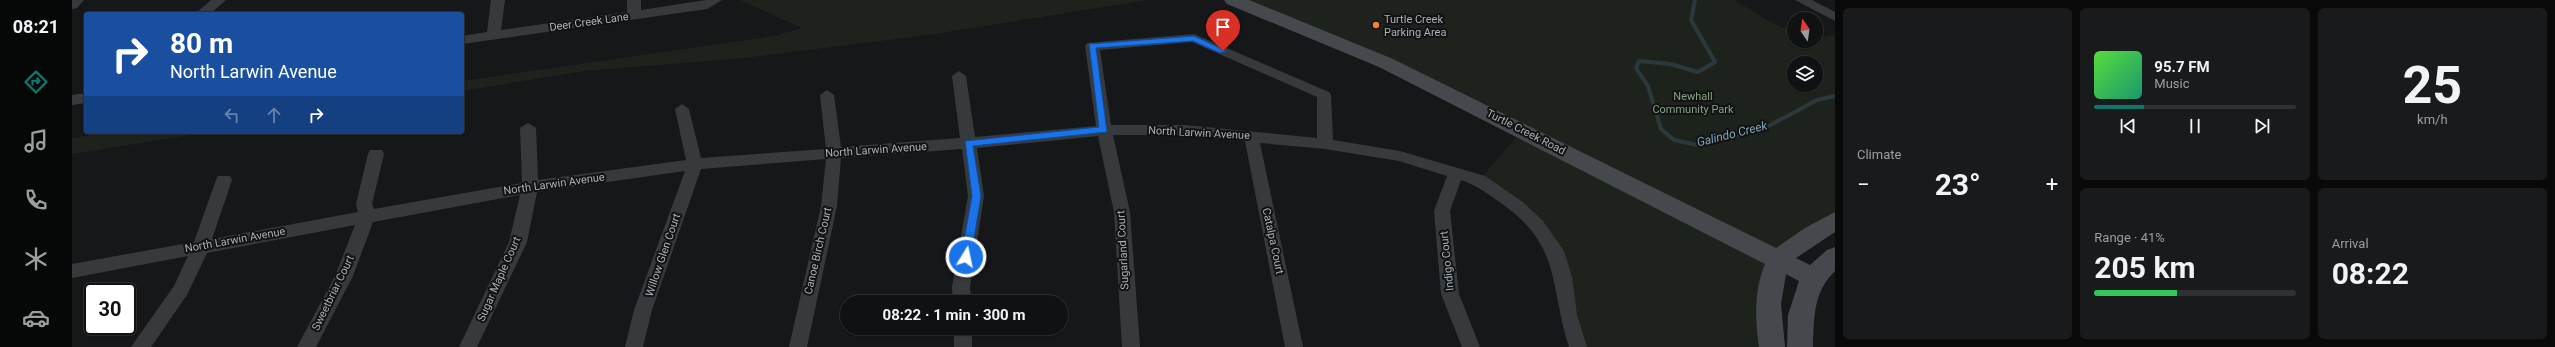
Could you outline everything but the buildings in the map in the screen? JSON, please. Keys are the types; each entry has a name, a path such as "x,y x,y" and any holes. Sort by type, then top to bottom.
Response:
{"street":[{"path":"72,5 77,0"},
{"path":"204,12 219,0"},
{"path":"494,36 498,0"},
{"path":"634,0 634,15"},
{"name":"Deer Creek Lane","path":"464,40 707,5 715,0"},
{"name":"Turtle Creek Road","path":"1233,0 1386,63 1778,261 1813,277"},
{"path":"1802,0 1835,17"},
{"name":"Sugarland Court","path":"1131,347 1127,311 1122,212 1104,130 1092,46 1194,38 1324,95 1325,144"},
{"path":"959,76 976,196 961,287 962,295"},
{"name":"Canoe Birch Court","path":"798,347 798,336 829,206 834,153 827,95"},
{"path":"72,100 84,98"},
{"path":"682,109 695,164"},
{"name":"Sugar Maple Court","path":"468,347 518,242 530,187 528,128"},
{"name":"North Larwin Avenue","path":"72,271 367,215 530,187 695,164 969,143 1104,130 1185,130 1251,135 1325,144 1400,156 1478,180 1518,208 1537,225 1546,238 1557,258 1568,315 1578,347"},
{"name":"Catalpa Court","path":"1251,135 1294,347"},
{"path":"367,215 364,204 376,154"},
{"name":"Willow Glen Court","path":"634,347 643,310 695,164"},
{"name":"Indigo Court","path":"1456,173 1442,211 1450,294 1471,347"},
{"path":"140,347 181,290 201,246 224,180"},
{"name":"Sweetbriar Court","path":"306,347 344,276 367,215"},
{"path":"1772,347 1768,304 1778,261 1810,235 1835,221"},
{"path":"1800,347 1801,315 1813,277 1835,256"},
{"path":"963,335 964,347"}],"green space":[{"path":"740,0 1148,0 928,35 744,58 584,71 464,91 464,81 774,36 802,28"},
{"name":"Newhall Community Park","path":"1233,0 1734,0 1774,24 1787,29 1787,48 1823,48 1823,36 1835,35 1835,221 1778,261 1772,347 1578,347 1537,225 1479,180 1522,131"},
{"path":"98,134 197,134 72,154 72,138"}],"waterway":[{"name":"Galindo Creek","path":"1695,0 1691,20 1715,62 1698,72 1670,64 1639,61 1636,68 1648,86 1661,129 1674,140 1697,145 1763,129 1817,100 1835,96"}],"place":[{"name":"Turtle Creek Parking Area","path":"1376,25"}],"route":[{"path":"966,257 976,196 969,143 1104,130 1092,46 1194,38 1223,51"}]}
